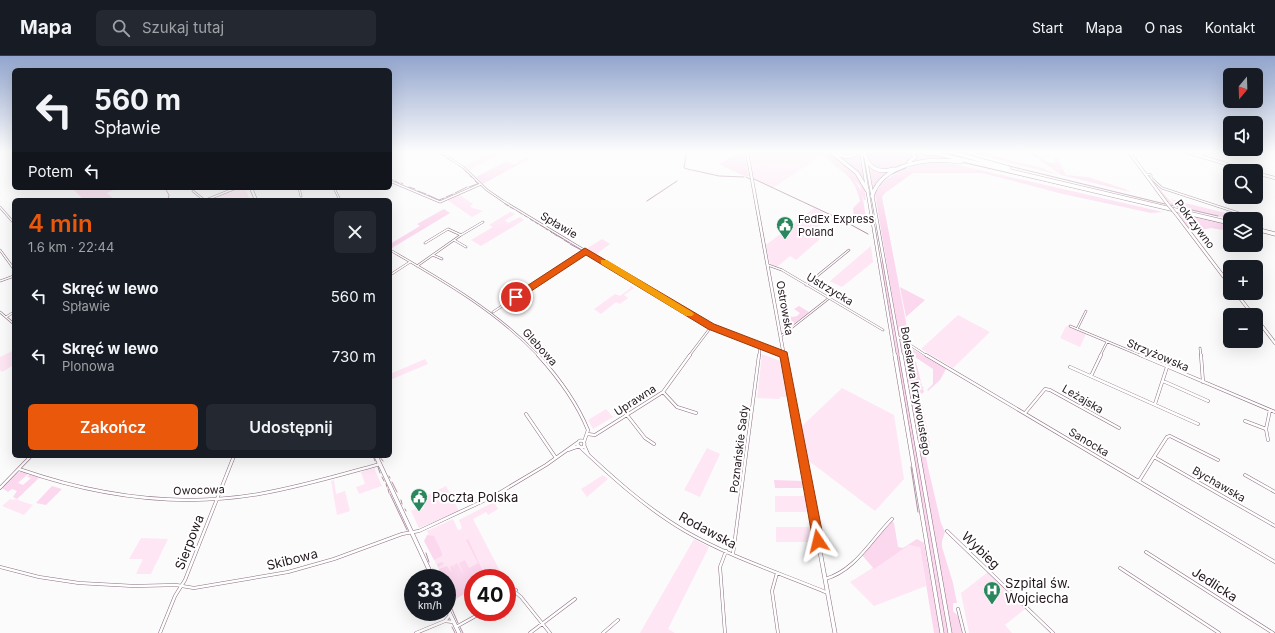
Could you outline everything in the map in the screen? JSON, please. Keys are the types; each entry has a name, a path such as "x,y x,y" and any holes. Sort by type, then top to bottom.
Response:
{"highway":[{"path":"862,179 867,190"},
{"path":"872,196 876,186 883,179"},
{"path":"1033,179 1114,195"},
{"path":"1045,179 1223,220"},
{"path":"1052,179 1223,220"},
{"path":"1263,230 1275,233"}],"main road":[{"name":"Ostrowska","path":"752,179 835,633"},
{"name":"Bolesława Krzywoustego","path":"865,179 942,633"},
{"name":"Bolesława Krzywoustego","path":"869,179 950,633"},
{"name":"Pokrzywno","path":"1150,179 1223,276"},
{"path":"1241,300 1248,308"},
{"path":"1263,327 1275,343"},
{"path":"377,458 429,569"},
{"path":"453,622 458,633"}],"street":[{"name":"Spławie","path":"476,179 504,201 711,327 784,355"},
{"name":"Pokrzywno","path":"1153,179 1158,186 1164,189 1235,212"},
{"path":"392,181 440,202 481,184"},
{"path":"210,198 231,190"},
{"path":"300,190 302,196"},
{"path":"192,191 202,198"},
{"path":"0,207 12,221"},
{"path":"417,266 461,235 483,222"},
{"path":"425,243 448,229 461,235"},
{"path":"454,240 466,247"},
{"path":"0,250 12,266"},
{"path":"806,285 849,250"},
{"name":"Glebowa","path":"392,251 471,298 493,313 520,336 548,367 574,405 588,428 587,434"},
{"path":"493,313 585,251"},
{"path":"433,254 442,259"},
{"path":"392,274 410,262"},
{"name":"Ustrzycka","path":"768,265 779,268 883,330"},
{"path":"0,281 12,277"},
{"path":"781,336 829,298"},
{"path":"1077,329 1086,311"},
{"path":"0,312 12,322"},
{"path":"6,317 12,313"},
{"name":"Strzyżowska","path":"1070,326 1275,412"},
{"name":"Uprawna","path":"587,434 595,435 663,392 711,327"},
{"name":"Sanocka","path":"896,334 900,340 1275,562"},
{"path":"1091,376 1107,342"},
{"name":"Poznańskie Sady","path":"733,554 760,346"},
{"name":"Strzyżowska","path":"1200,348 1203,382"},
{"path":"1070,367 1198,424"},
{"path":"1155,404 1167,367"},
{"path":"1163,381 1208,401"},
{"name":"Leżajska","path":"1025,414 1046,390 1050,390 1120,428"},
{"path":"663,392 677,407 696,413"},
{"path":"1268,440 1266,429 1270,410"},
{"path":"526,414 556,458"},
{"path":"627,415 644,438 654,444"},
{"path":"1245,420 1266,429"},
{"path":"579,446 580,440 587,434"},
{"path":"580,440 584,444 587,434"},
{"name":"Bychawska","path":"1139,481 1167,437 1170,436 1218,460"},
{"name":"Rodawska","path":"584,444 593,459"},
{"name":"Skibowa","path":"0,567 39,577 80,583 134,586 182,586 190,588 198,588 288,572 334,559 402,534 412,533 482,502 567,450 584,444"},
{"name":"Rodawska","path":"579,446 623,487 685,531 726,551 828,593"},
{"name":"Bychawska","path":"1154,457 1275,526"},
{"path":"0,488 29,458"},
{"name":"Sierpowa","path":"160,633 175,596 182,586 233,458"},
{"name":"Owocowa","path":"19,469 66,485 113,495 158,499 217,499 255,494 303,484 380,464"},
{"path":"1245,475 1275,492"},
{"path":"825,579 833,578 848,568 892,519"},
{"name":"Wybieg","path":"947,531 1053,633"},
{"path":"725,633 720,568 726,551"},
{"name":"Jedlicka","path":"1146,552 1273,633"},
{"path":"1120,568 1219,633"},
{"path":"777,573 772,591 778,633"},
{"path":"516,591 550,633"},
{"path":"530,633 575,599"},
{"path":"958,609 964,633"},
{"path":"603,633 618,620"},
{"path":"416,633 444,621 453,622"},
{"path":"456,627 466,621"}],"shaded area":[{"path":"478,179 492,179 483,184"},
{"path":"754,179 786,179 773,188"},
{"path":"850,179 860,179 864,186 866,200 864,200 862,194 866,219 854,218 853,208 860,201 854,184"},
{"path":"871,179 880,179 876,183 873,190"},
{"path":"905,179 885,193 882,197 909,344 899,336 875,194 875,190 878,190 886,180"},
{"path":"1005,179 1019,179 1163,212 1151,213 1063,194"},
{"path":"1077,179 1094,179 1130,192"},
{"path":"1151,180 1171,202 1179,204 1170,199 1223,212 1223,217 1171,205 1170,204 1172,203 1168,202"},
{"path":"74,190 114,190 107,193 113,198 82,198"},
{"path":"234,190 246,190 249,198 213,198"},
{"path":"459,194 473,204 470,207 483,211 472,217 447,200"},
{"path":"814,208 831,216 809,234 820,239 796,260 790,256 777,267 770,265 766,245"},
{"path":"444,209 450,213 392,248 392,243 420,226 417,224"},
{"path":"510,212 515,214 505,220 508,223 520,217 524,220 481,246 471,240 493,227 489,225"},
{"path":"1176,212 1223,223 1223,230 1211,228 1191,232 1178,215 1181,215"},
{"path":"602,239 610,244 595,255 586,249"},
{"path":"871,246 873,262 842,287 830,281"},
{"path":"880,261 883,261 948,633 944,633"},
{"path":"631,286 634,288 624,295 628,298 620,304 616,302 601,314 594,309 615,294 620,296 631,288"},
{"path":"900,287 925,300 906,317"},
{"path":"799,306 809,312 783,332 781,320 786,316 797,316 800,313 794,309"},
{"path":"958,315 990,332 953,368 921,349"},
{"path":"1066,326 1086,334 1080,347 1060,338"},
{"path":"900,341 909,347 911,358 916,362 922,386 924,388 922,389 924,390 923,393 911,397"},
{"path":"912,349 946,369 940,380 928,391 927,390 933,384 933,369 915,357"},
{"path":"12,351 12,366 2,372 0,370 0,357"},
{"path":"762,354 780,361 787,397 780,397 780,399 757,398"},
{"path":"425,359 428,364 392,379 392,373"},
{"path":"842,388 894,415 904,479 875,511 805,458 800,428"},
{"path":"919,397 922,403 930,445 926,456 927,463 941,523 945,532 942,547 953,583 957,603 953,603 953,611 959,617 963,633 952,633 948,612 911,404 913,400"},
{"path":"606,409 613,417 593,429 588,420"},
{"path":"707,448 720,454 700,497 684,490"},
{"path":"374,468 382,486 359,494 356,487 365,484 361,472"},
{"path":"23,471 29,473 18,483 23,485 31,478 27,477 30,474 39,478 17,499 13,497 17,491 12,489 8,492 2,488 17,473"},
{"path":"603,475 608,479 587,497 581,489"},
{"path":"334,480 336,494 345,491 350,511 337,515 331,481"},
{"path":"774,480 802,481 803,488 775,488"},
{"path":"52,486 62,489 46,505 36,503"},
{"path":"446,486 459,511 419,528 411,511 417,508 418,511 424,508 420,499"},
{"path":"775,496 805,496 807,512 775,512"},
{"path":"10,499 15,499 33,505 24,515 2,506"},
{"path":"494,502 498,509 488,515 486,512 473,519 499,569 464,569 464,585 456,582 456,569 439,569 425,541 430,538 427,531 453,519 458,530 460,530 462,528 459,520"},
{"path":"892,521 894,523 898,547 903,548 917,539 924,543 940,633 934,633 920,547 909,545 874,569 862,555"},
{"path":"776,527 810,527 813,542 776,542"},
{"path":"427,535 434,536 442,553 442,556 434,560 424,541"},
{"path":"141,538 168,539 151,574 136,574 143,559 129,559"},
{"path":"468,539 482,569 464,569 464,575 459,563 465,560 469,568 478,563 466,540"},
{"path":"694,539 709,547 668,629 675,633 640,633"},
{"path":"909,545 920,546 926,586 874,606 850,582"},
{"path":"442,562 444,564 438,567 437,564"},
{"path":"457,563 464,575 464,594 456,599 456,569 454,565"},
{"path":"453,565 455,569 451,569 450,567"},
{"path":"447,566 449,569 439,569"},
{"name":"Szpital św. Wojciecha","path":"988,572 1025,609 1005,625 1012,633 969,633 961,593"}],"waterway":[{"path":"754,179 846,222 868,234"},
{"path":"1036,179 1089,191"},
{"path":"1062,179 1165,204"},
{"path":"395,181 399,183"},
{"path":"475,181 478,184"},
{"path":"647,201 677,181"},
{"path":"469,187 477,184"},
{"path":"409,187 415,189"},
{"path":"455,193 467,187"},
{"path":"166,190 169,195 168,198"},
{"path":"418,191 426,194"},
{"path":"446,197 453,194"},
{"path":"428,195 439,200 444,198"},
{"path":"1110,196 1173,211"},
{"path":"503,202 508,206"},
{"path":"1170,205 1218,216"},
{"path":"510,207 514,209"},
{"path":"516,210 522,214"},
{"path":"1176,212 1219,222"},
{"path":"540,225 545,228"},
{"path":"553,233 557,236"},
{"path":"558,236 563,239"},
{"path":"564,240 569,243"},
{"path":"570,244 581,250"},
{"path":"587,253 597,260"},
{"path":"599,261 609,267"},
{"path":"611,268 619,273"},
{"path":"622,275 636,283"},
{"path":"644,288 649,291"},
{"path":"651,292 656,296"},
{"path":"659,298 666,301"},
{"path":"668,303 679,309"},
{"path":"693,318 699,322"},
{"path":"704,325 708,327"},
{"path":"713,329 720,332"},
{"path":"722,333 732,337"},
{"path":"735,338 743,341"},
{"path":"747,342 757,347"},
{"path":"762,349 781,357"},
{"path":"782,361 784,368"},
{"path":"378,467 380,473"},
{"path":"911,467 918,512"},
{"path":"382,477 384,481"},
{"path":"392,482 397,492"},
{"path":"388,489 389,493"},
{"path":"390,494 407,530"},
{"path":"401,500 402,504"},
{"path":"426,553 429,562"},
{"path":"456,618 458,623"},
{"path":"452,627 455,633"},
{"path":"460,627 463,633"}],"slow traffic":[{"path":"604,262 689,314"}],"place":[{"name":"FedEx Express Poland","path":"785,240"},
{"name":"Poczta Polska","path":"419,512"},
{"name":"Szpital św. Wojciecha","path":"992,605"}],"route":[{"path":"516,297 585,251 711,327 784,355 818,541"}]}
